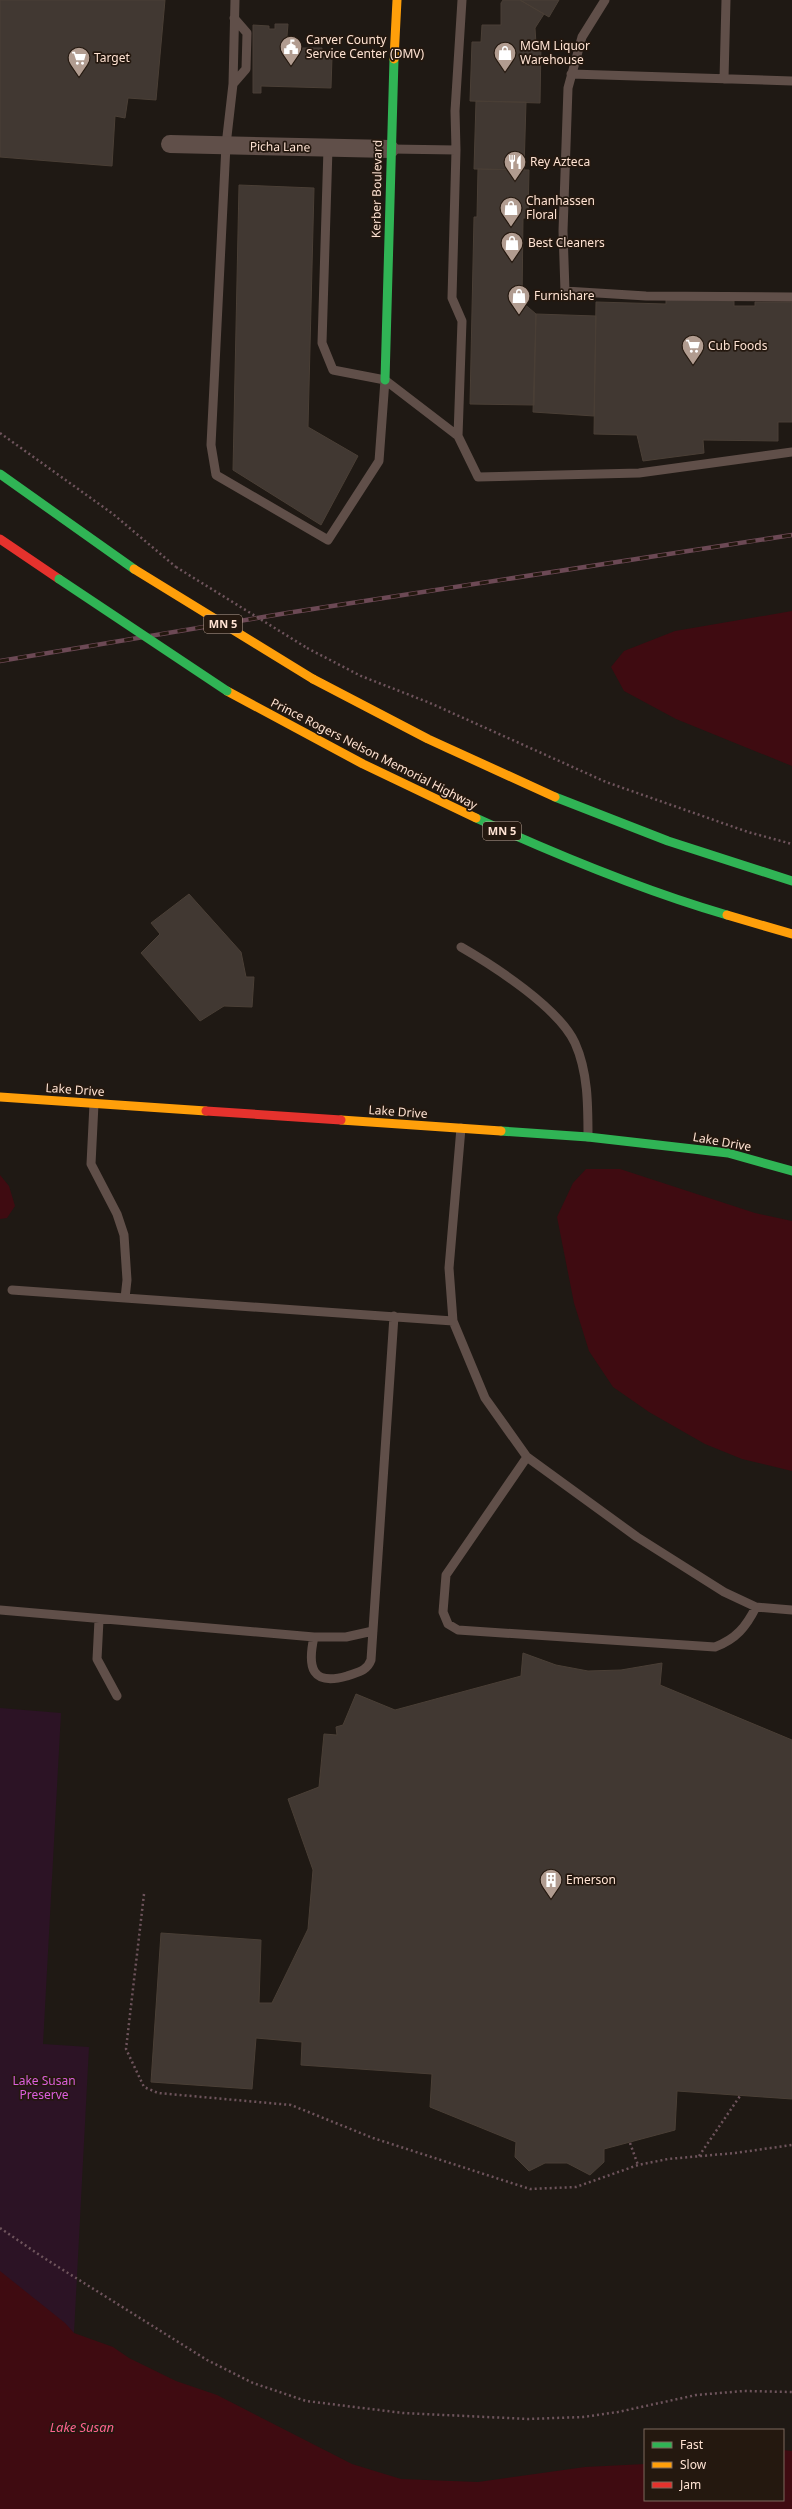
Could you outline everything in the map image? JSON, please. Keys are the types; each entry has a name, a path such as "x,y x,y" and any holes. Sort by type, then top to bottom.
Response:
{"main road":[{"name":"Kerber Boulevard","path":"385,380 390,149 395,17 397,0"},
{"name":"MN 5","path":"0,474 134,569 312,679 445,748 574,807 683,847 792,880"},
{"name":"Prince Rogers Nelson Memorial Highway","path":"0,539 227,691 334,750 434,800 516,838 629,882 792,934"},
{"name":"Lake Drive","path":"0,1097 588,1137 728,1153 792,1171"}],"street":[{"name":"Picha Lane","path":"170,144 390,149"}],"lane":[{"path":"235,0 233,84 226,145 211,445 216,474 328,540 379,461 385,380"},
{"path":"458,436 462,321 452,298 456,150 455,111 462,0"},
{"path":"605,0 582,37 568,88 563,231 565,291 646,296 792,296"},
{"path":"724,79 726,0"},
{"path":"233,84 246,69 247,55 247,33 234,18"},
{"path":"571,74 792,81"},
{"path":"328,148 322,343 333,370 385,380 458,436 478,477 639,473 792,452"},
{"path":"390,149 456,150"},
{"path":"461,947 503,971 552,1013 574,1042 583,1065 588,1102 588,1137"},
{"path":"94,1103 91,1164 117,1214 124,1235 127,1280 125,1298"},
{"path":"461,1128 448,1268 453,1321 485,1398 527,1457 637,1537 724,1592 756,1608 792,1610"},
{"path":"12,1290 453,1321"},
{"path":"314,1637 310,1660 313,1669 324,1679 332,1680 364,1671 369,1666 371,1660 394,1316"},
{"path":"527,1457 446,1575 443,1612 448,1624 458,1630 716,1647 731,1640 748,1623 756,1608"},
{"path":"0,1610 99,1620 314,1637 346,1637 373,1631"},
{"path":"99,1620 98,1659 117,1696"}],"path":[{"path":"0,433 113,514 176,567 306,648 361,676 430,703 606,782 748,832 792,844"},
{"path":"144,1894 126,2049 144,2087 158,2093 291,2105 373,2138 530,2189 576,2187 638,2165 792,2145"},
{"path":"699,2157 740,2096"},
{"path":"630,2143 638,2165"},
{"path":"0,2228 50,2262 207,2360 253,2383 306,2401 403,2413 528,2419 583,2417 618,2412 696,2395 744,2391 792,2392"}],"green space":[{"name":"Lake Susan Preserve","path":"0,1708 61,1713 43,2044 89,2047 74,2333 0,2272"}],"water":[{"path":"792,611 792,766 676,719 624,691 611,667 624,651 675,631"},
{"path":"586,1169 620,1169 755,1213 792,1221 792,1471 742,1459 705,1444 649,1412 613,1387 589,1351 574,1303 557,1217 573,1183"},
{"path":"0,1175 9,1186 15,1206 7,1218 0,1219"},
{"name":"Lake Susan","path":"0,2271 65,2323 74,2333 113,2347 129,2358 176,2381 217,2395 352,2464 401,2479 478,2482 585,2467 644,2464 644,2501 784,2501 784,2450 792,2451 792,2509 0,2509"}],"building":[{"name":"Target","path":"0,0 165,0 156,100 128,98 125,118 115,116 112,166 0,157"},
{"name":"MGM Liquor Warehouse","path":"503,0 520,0 544,14 535,28 536,44 541,44 540,103 470,101 472,42 481,42 482,25 501,25 501,3"},
{"path":"520,0 559,0 549,17"},
{"name":"Carver County Service Center (DMV)","path":"275,24 288,24 286,48 322,48 322,57 332,57 331,88 261,86 261,93 253,93 253,25 269,26 269,29 275,29"},
{"path":"476,101 526,102 524,170 474,169"},
{"path":"478,169 529,170 528,218 523,218 522,302 536,314 534,405 470,404 474,217 477,217"},
{"path":"239,185 314,188 308,427 358,456 321,525 233,470"},
{"name":"Cub Foods","path":"666,299 734,301 734,306 755,306 755,302 792,302 792,422 778,422 778,441 703,440 704,453 643,461 637,435 594,434 596,302 666,304"},
{"path":"536,314 596,316 594,416 533,412"},
{"path":"189,894 241,952 246,977 254,977 252,1007 224,1006 200,1021 141,953 160,934 151,923"},
{"name":"Emerson","path":"523,1653 556,1665 588,1671 621,1670 662,1663 660,1685 792,1740 792,2099 677,2091 675,2130 604,2149 604,2162 590,2175 567,2163 545,2163 529,2171 515,2157 516,2142 430,2107 432,2074 301,2065 302,2042 256,2038 252,2089 151,2082 161,1933 261,1940 259,2003 272,2003 308,1929 313,1870 288,1799 319,1787 324,1734 337,1735 336,1727 343,1725 356,1694 395,1710 521,1676"}],"railway":[{"path":"0,661 287,613 792,535"}],"traffic: fast":[{"path":"385,380 394,59"},
{"path":"0,474 134,569"},
{"path":"59,579 227,691"},
{"path":"555,797 668,841 792,881"},
{"path":"476,818 537,845 631,883 727,915"},
{"path":"501,1131 588,1137 728,1153 792,1171"}],"traffic: slow":[{"path":"394,59 397,0"},
{"path":"134,569 313,679"},
{"path":"313,679 428,739 555,797"},
{"path":"227,691 363,764 476,818"},
{"path":"727,915 792,934"},
{"path":"0,1097 206,1111"},
{"path":"341,1120 501,1131"}],"traffic: jam":[{"path":"0,539 59,579"},
{"path":"206,1111 341,1120"}],"place":[{"name":"Carver County Service Center (DMV)","path":"291,66"},
{"name":"MGM Liquor Warehouse","path":"505,72"},
{"name":"Target","path":"79,78"},
{"name":"Rey Azteca","path":"515,182"},
{"name":"Chanhassen Floral","path":"511,228"},
{"name":"Best Cleaners","path":"512,262"},
{"name":"Furnishare","path":"519,316"},
{"name":"Cub Foods","path":"693,366"},
{"name":"Emerson","path":"551,1900"}]}
